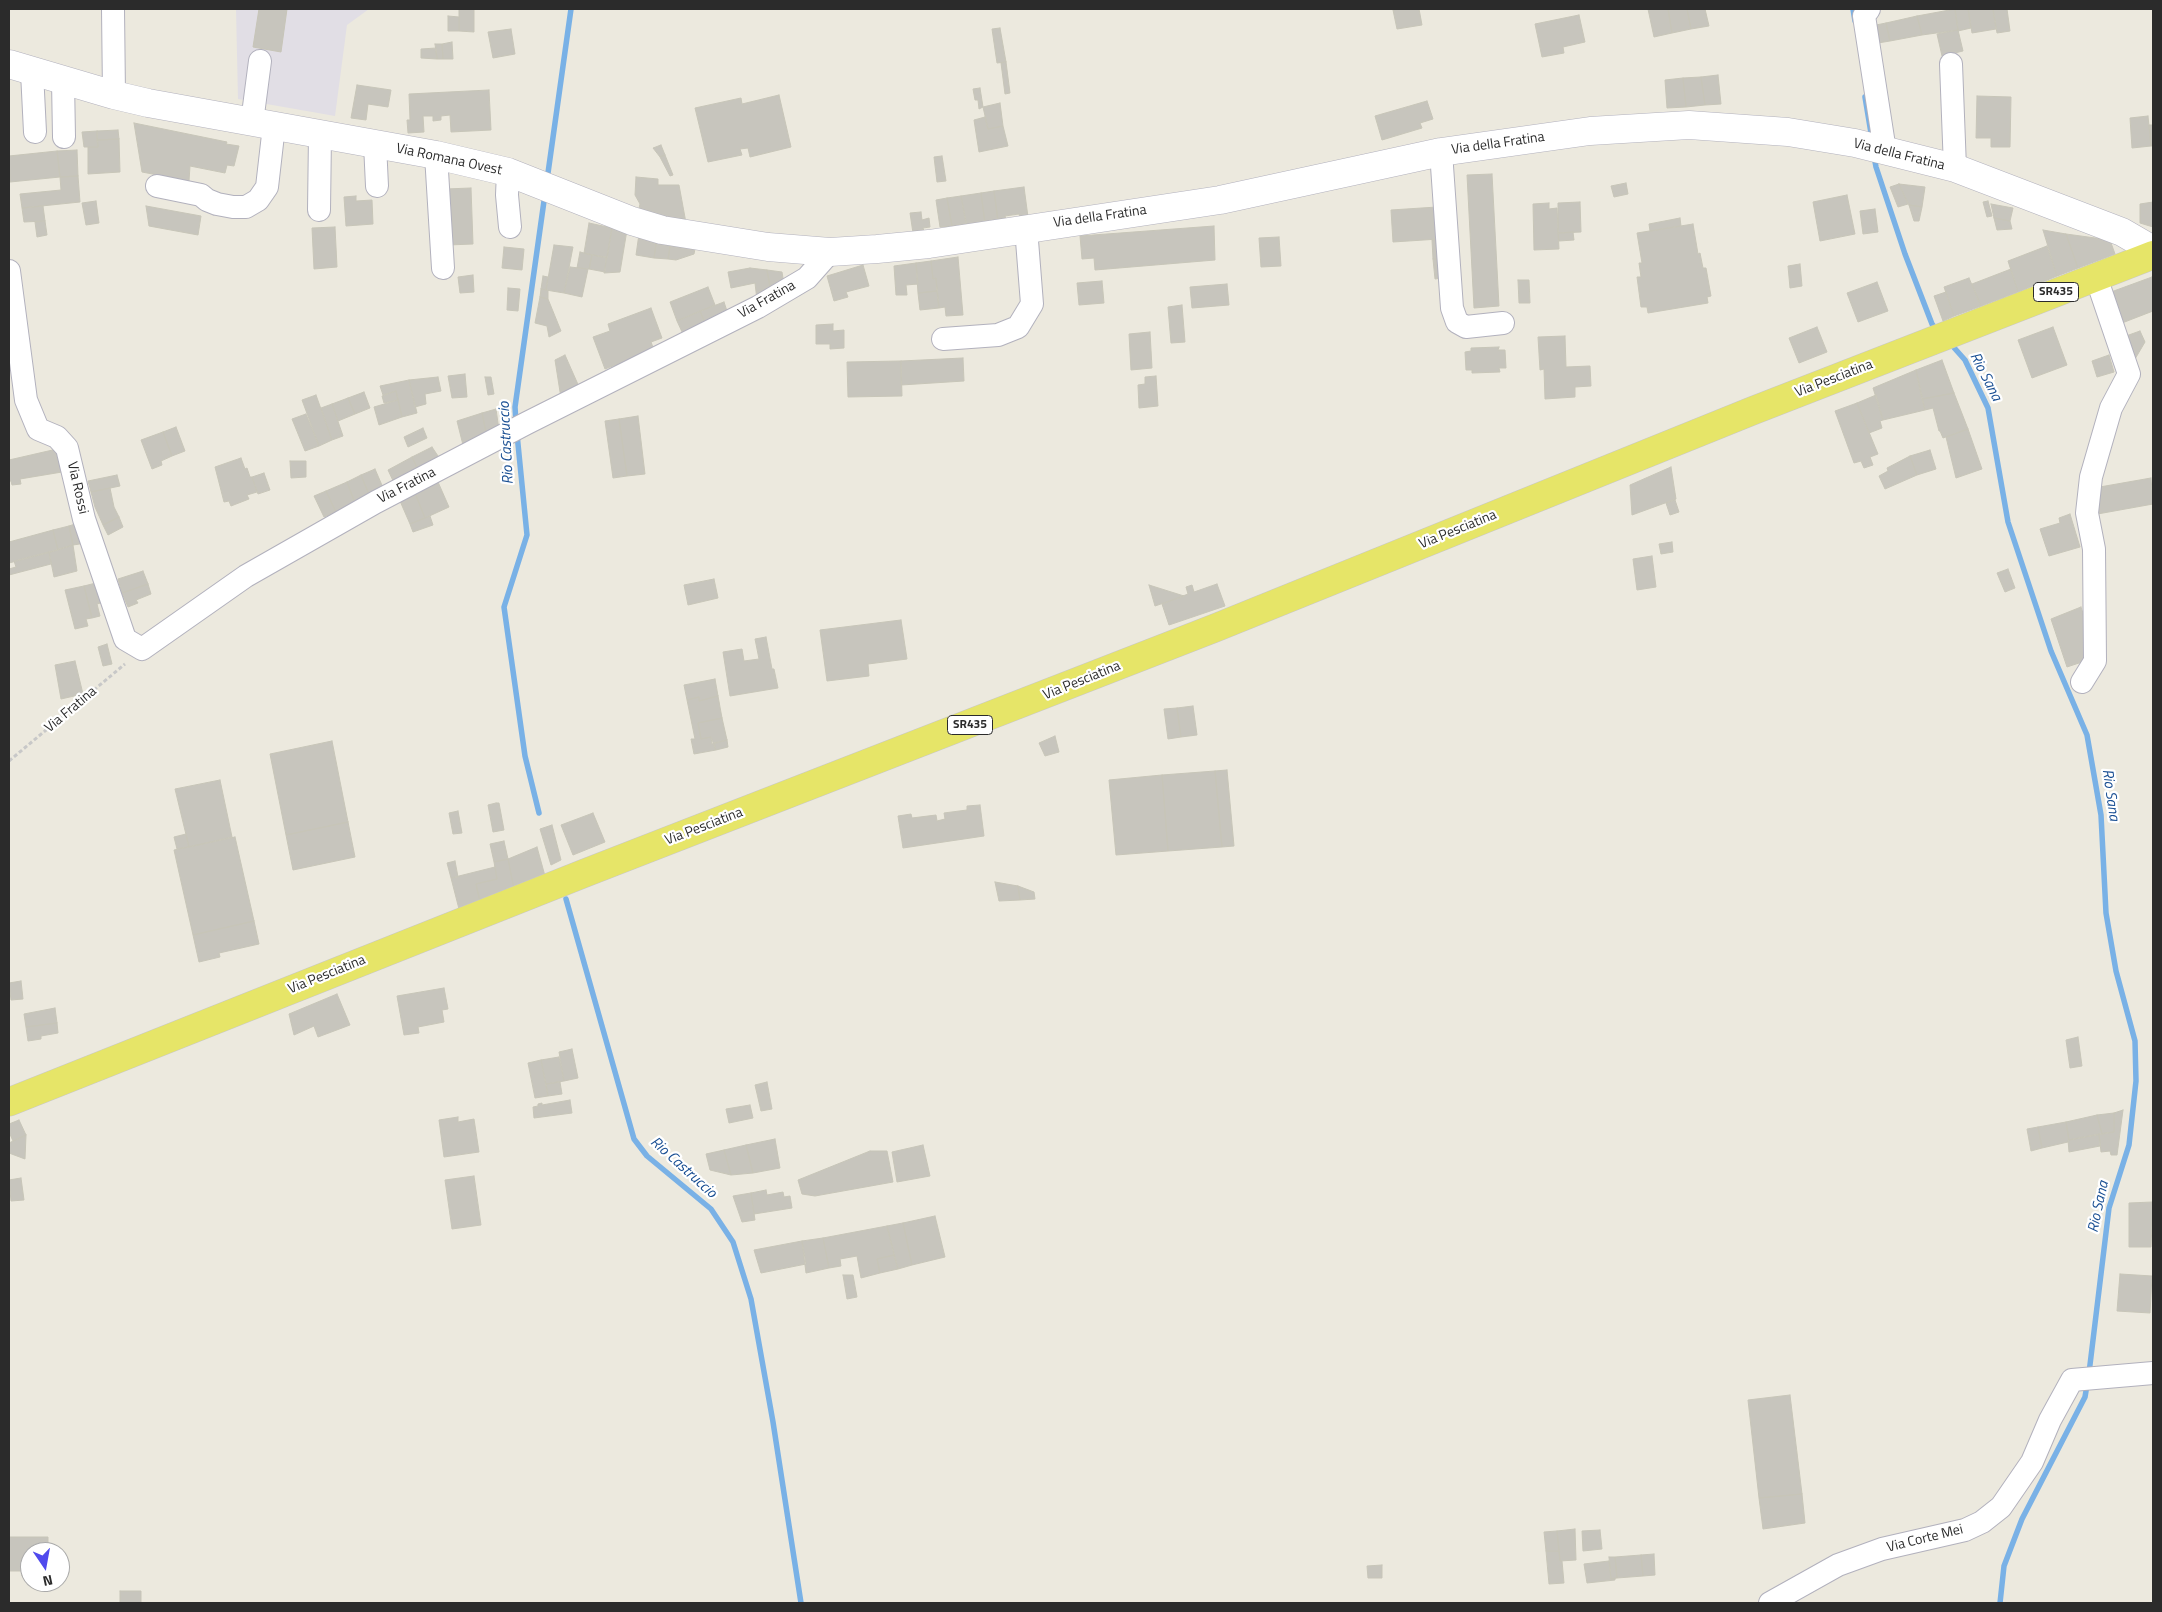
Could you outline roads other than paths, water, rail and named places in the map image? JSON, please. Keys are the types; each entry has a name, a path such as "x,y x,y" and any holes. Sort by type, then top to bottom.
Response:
{"main road":[{"name":"Via Pesciatina","path":"9,1102 594,869 1197,636 1752,411 2153,255"}],"street":[{"path":"113,9 114,95"},
{"path":"1870,9 1864,16 1873,148"},
{"path":"157,186 201,195 217,204 233,207 246,207 258,200 267,186 260,61"},
{"path":"1951,64 1955,168"},
{"name":"Via Romana Ovest","path":"20,68 114,95 320,135 436,155 508,172 662,230 768,247 830,252"},
{"name":"Via Romana Ovest","path":"20,68 36,132"},
{"path":"63,81 64,137"},
{"name":"Via della Fratina","path":"830,252 877,250 929,244 1220,200 1441,152 1590,131 1689,125 1788,132 1873,148 1955,168 2122,232 2153,250"},
{"path":"319,210 320,135"},
{"path":"375,144 377,186"},
{"path":"1441,152 1452,308 1457,322 1466,327 1503,323"},
{"path":"436,155 443,268"},
{"path":"508,172 506,195 510,226"},
{"path":"943,339 998,335 1018,327 1032,304 1026,228"},
{"name":"Via Fratina","path":"142,649 246,576 376,502 517,428 758,307 807,278 830,252"},
{"name":"Via Rossi","path":"9,271 26,400 38,428 57,437 68,448 84,519 125,639 142,649"},
{"path":"2082,682 2095,661 2094,549 2087,513 2091,477 2111,408 2128,374 2096,277"},
{"name":"Via Corte Mei","path":"1770,1603 1838,1565 1882,1549 1965,1530 1982,1522 2001,1507 2032,1462 2050,1420 2072,1380 2153,1373"}],"waterway":[{"name":"Rio Castruccio","path":"547,180 571,9"},
{"name":"Rio Sana","path":"1853,9 1855,21"},
{"name":"Rio Sana","path":"1865,97 1872,139"},
{"name":"Rio Sana","path":"1874,156 1905,254 1932,324 1937,330"},
{"name":"Rio Castruccio","path":"516,423 515,407 545,194"},
{"name":"Rio Sana","path":"1949,342 1965,360 1988,408 2008,522 2051,651 2087,735 2101,815 2106,913 2116,971 2135,1041 2136,1081 2129,1145 2109,1208 2089,1373"},
{"name":"Rio Castruccio","path":"517,434 527,535 504,607 525,756 539,813"},
{"name":"Rio Castruccio","path":"566,899 634,1139 647,1156 711,1209 733,1242 751,1299 773,1422 801,1603"},
{"name":"Rio Sana","path":"2000,1603 2004,1566 2022,1519 2085,1397 2087,1385"}]}
